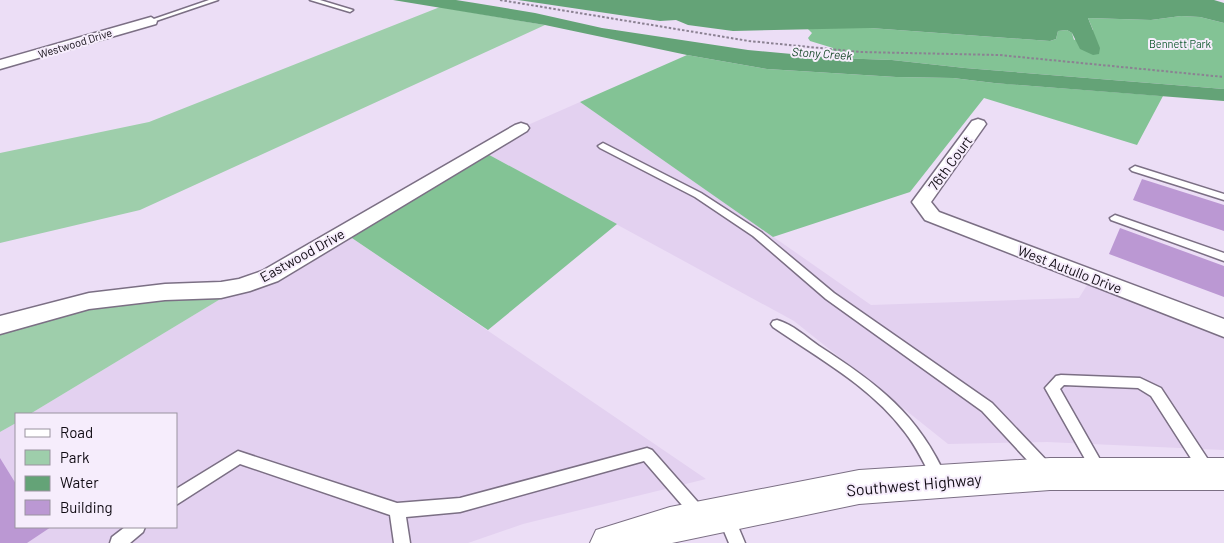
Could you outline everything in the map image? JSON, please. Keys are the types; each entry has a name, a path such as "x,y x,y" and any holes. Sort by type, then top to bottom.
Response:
{"main road":[{"name":"Southwest Highway","path":"610,543 670,525 721,525 859,487 1050,474 1216,474"}],"street":[{"name":"Westwood Drive","path":"0,65 150,21"},
{"name":"76th Court","path":"921,202 978,124"},
{"name":"Eastwood Drive","path":"0,325 89,301 165,292 221,290 242,286 270,276 521,128"},
{"name":"West Autullo Drive","path":"921,202 932,216 1224,328"}],"lane":[{"path":"150,21 215,0"},
{"path":"313,0 350,10"},
{"path":"603,146 698,195 757,234 830,296 987,407 1050,474"},
{"path":"1135,169 1224,197"},
{"path":"1115,218 1224,257"},
{"path":"777,324 870,388 890,405 909,426 941,481"},
{"path":"1101,474 1052,388 1061,380 1140,383 1156,392 1216,474"},
{"path":"178,497 238,457 398,510 460,505 648,454 721,525"},
{"path":"398,510 402,543"},
{"path":"118,543 136,528"}],"path":[{"path":"500,0 749,42 860,52 999,55 1224,77"}],"shaded area":[{"path":"580,102 871,305 1079,298 1092,277 1224,328 1224,450 1047,442 948,444 794,321 482,151 521,128"},
{"path":"343,232 706,479 523,524 468,543 0,543 0,432 15,424 15,528 178,528 178,413 32,413 242,286"}],"green space":[{"path":"440,7 545,25 140,210 0,243 0,153 149,122"},
{"name":"Bennett Park","path":"1181,16 1200,17 1224,23 1224,89 965,68 892,60 835,58 830,55 833,48 810,41 808,38 812,33 807,28 870,28 1050,41 1056,39 1058,31 1067,30 1072,33 1074,40 1093,30 1088,18 1151,20"},
{"path":"687,55 767,69 896,77 953,78 1163,96 1137,145 984,98 910,192 773,237 580,102"},
{"path":"482,151 617,224 488,330 343,232"},
{"path":"242,286 32,413 15,413 15,424 0,432 0,325 46,311"}],"water":[{"path":"393,0 456,0 535,13 602,28 748,50 835,58 892,60 965,68 1224,89 1224,101 994,83 953,78 896,77 767,69 687,55 545,25"},
{"path":"518,0 1214,0 1224,3 1224,23 1200,17 1181,16 1151,20 1088,18 1100,48 1099,54 1093,55 1080,49 1072,33 1067,30 1058,31 1056,39 1050,41 870,28 733,31 688,25 676,20 660,21"}],"building":[{"path":"1142,179 1224,205 1224,231 1133,200"},
{"path":"1120,228 1224,266 1224,297 1109,254"},
{"path":"0,458 15,482 15,528 50,528 27,543 0,543"}],"water label":[{"name":"Stony Creek","path":"822,53"}]}
